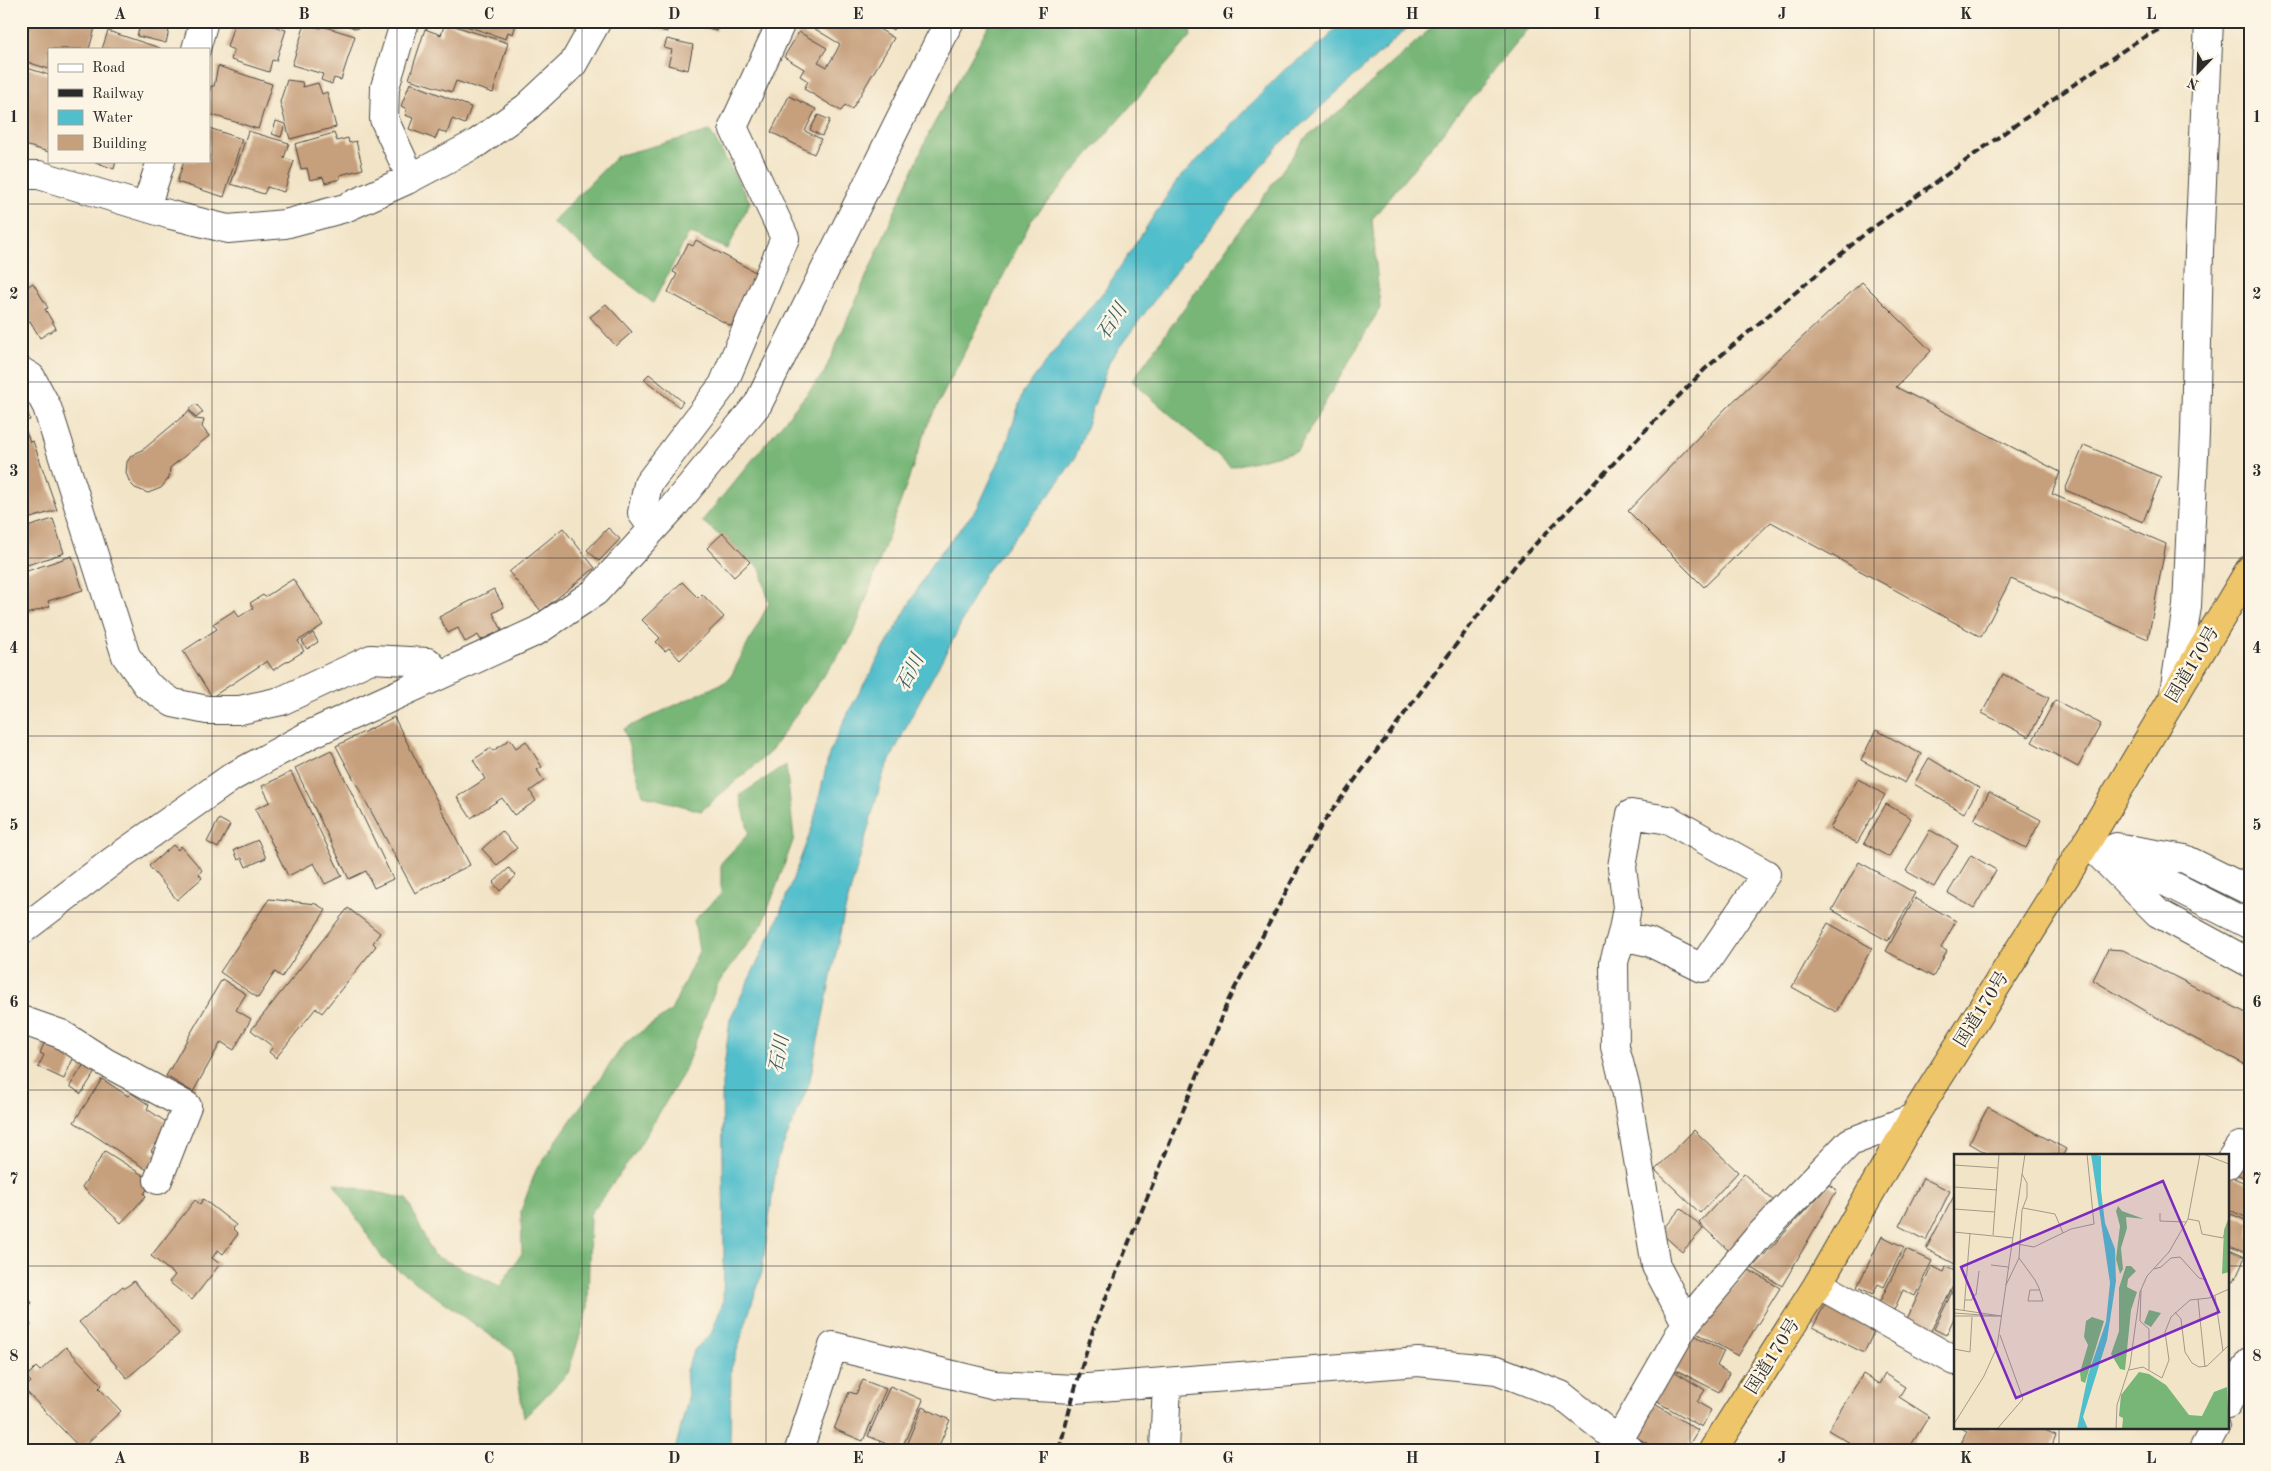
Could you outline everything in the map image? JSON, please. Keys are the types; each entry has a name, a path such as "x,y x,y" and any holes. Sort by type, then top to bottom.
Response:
{"highway":[{"name":"国道170号","path":"1713,1450 1818,1284 1913,1118 2088,842 2174,693 2250,569"}],"street":[{"path":"196,48 204,21"},
{"path":"406,21 386,86 384,119 411,178"},
{"path":"21,175 39,175 228,229 285,224 345,208 411,178 477,143 527,107 573,64 597,21"},
{"path":"654,528 642,513 648,484 724,385 785,238 732,127 782,21"},
{"path":"21,931 114,860 232,777 311,734 537,631 595,592 654,528 758,404 950,21"},
{"path":"2174,693 2187,606 2194,433 2198,251 2209,21"},
{"path":"146,207 161,162"},
{"path":"21,371 31,377 47,407 126,656 147,685 173,703 208,710 240,710 281,701 371,659 428,662 440,675"},
{"path":"1622,936 1649,942 1702,968 1766,874 1669,820 1631,814 1622,867 1627,907 1622,936 1614,962 1615,1048 1626,1089 1656,1266 1686,1323"},
{"path":"2088,842 2250,925"},
{"path":"2088,842 2184,859 2250,891"},
{"path":"2088,842 2158,913 2250,963"},
{"path":"21,1020 61,1034 105,1062 187,1106 158,1180"},
{"path":"799,1450 833,1346 995,1385 1075,1389 1418,1362 1496,1370 1562,1395 1620,1446 1686,1323 1758,1236 1850,1142 1913,1118"},
{"path":"2228,1164 2240,1146 2250,1150"},
{"path":"1818,1284 1954,1360"},
{"path":"2228,1402 2250,1362"},
{"path":"1164,1450 1167,1383"},
{"path":"2203,1450 2214,1428"}],"green space":[{"path":"991,21 1188,21 1191,36 1031,221 928,424 854,633 769,753 701,811 643,795 624,729 729,680 769,603 760,568 702,521 824,373 930,131"},
{"path":"1439,21 1534,21 1372,219 1380,308 1297,451 1230,467 1132,381 1306,137 1342,109"},
{"path":"710,131 750,202 728,249 689,233 653,303 552,222 617,156"},
{"path":"786,765 794,838 763,923 717,985 683,1074 631,1159 590,1214 588,1309 568,1373 524,1418 514,1352 383,1259 334,1183 407,1199 433,1255 500,1286 522,1253 521,1211 536,1170 625,1043 671,1011 699,951 694,920 721,894 721,863 749,833 740,795"}],"water":[{"name":"石川","path":"1341,21 1415,21 1278,146 1181,264 1110,360 1075,458 1050,494 984,574 956,634 914,711 883,775 844,914 809,1084 777,1160 762,1272 731,1369 730,1450 675,1450 688,1399 686,1370 694,1350 711,1334 723,1302 722,1084 730,1019 777,921 813,825 829,754 850,709 933,562 978,507 1006,446 1023,392 1062,341 1105,290 1176,182 1284,70 1327,39"}],"building":[{"path":"30,21 97,21 89,48 48,48 48,69 21,60 21,33 26,35"},
{"path":"235,21 258,21 286,30 276,61 272,60 269,72 231,60 234,50 227,47"},
{"path":"335,21 360,21 357,29"},
{"path":"451,21 517,21 513,34 508,32 506,39"},
{"path":"640,21 669,21 667,32 639,25"},
{"path":"678,21 719,21 716,31"},
{"path":"806,21 866,21 894,38 852,109 845,105 841,111 804,89 808,81 800,76 804,69 784,57 799,32 827,48 818,62 827,67 840,44 805,23"},
{"path":"879,21 898,21 893,30"},
{"path":"141,23 169,30 166,43 137,36"},
{"path":"445,23 508,43 493,93 456,81 452,92 409,79 425,29 441,35"},
{"path":"305,24 321,28 322,26 355,36 341,80 334,78 332,84 321,80 323,74 292,65"},
{"path":"108,31 160,48 102,48"},
{"path":"667,39 693,45 688,70 668,65 672,50 664,48"},
{"path":"21,66 48,75 48,152 21,144 21,100 23,94 21,93"},
{"path":"218,66 272,84 258,129 210,114 210,90 211,86 214,86"},
{"path":"287,80 302,82 303,87 318,83 322,94 327,92 336,127 290,139 280,102"},
{"path":"410,83 471,107 465,124 452,119 447,134 439,130 435,139 409,129 413,118 405,115 407,109 401,106"},
{"path":"789,96 816,109 805,131 821,139 814,154 771,132"},
{"path":"818,115 830,120 822,136 810,130"},
{"path":"276,121 285,124 281,137 272,134"},
{"path":"210,128 242,139 224,197 177,182 184,162 210,162"},
{"path":"248,131 289,143 284,158 294,161 284,192 267,187 264,194 231,184"},
{"path":"334,133 337,141 348,138 349,143 356,141 363,169 340,175 340,179 325,183 323,177 310,180 307,168 301,169 295,144"},
{"path":"96,162 116,162 114,169"},
{"path":"696,240 757,273 756,281 731,326 668,292 677,274 673,272 688,244 693,246"},
{"path":"1862,282 1931,351 1896,387 2060,472 2052,494 2166,544 2148,639 2011,579 1981,637 1771,522 1704,587 1628,511 1725,409"},
{"path":"33,283 48,308 45,309 56,328 40,338 30,321 25,324 21,317 21,291"},
{"path":"606,304 632,332 616,346 590,317"},
{"path":"649,374 683,402 679,407 644,379"},
{"path":"21,386 30,420 21,422"},
{"path":"196,404 203,412 196,418 189,409"},
{"path":"189,411 195,419 204,420 202,427 209,436 170,468 169,478 161,488 148,493 135,488 130,483 126,473 127,462 131,456 145,448"},
{"path":"26,431 30,442 33,441 57,510 21,521 21,433"},
{"path":"2084,445 2161,477 2143,522 2065,490"},
{"path":"53,519 64,553 21,567 21,529"},
{"path":"563,528 595,568 541,611 509,572"},
{"path":"608,528 620,539 599,561 587,550"},
{"path":"723,533 750,562 734,577 707,548"},
{"path":"72,556 83,590 48,601 50,606 21,616 21,573"},
{"path":"293,579 323,625 298,641 304,651 273,670 267,661 212,697 183,651 217,629 213,624 235,610 239,617 253,608 250,603 263,595 265,597"},
{"path":"682,582 698,598 702,594 724,617 680,660 669,648 665,651 656,642 660,638 642,620"},
{"path":"494,589 504,607 493,613 502,630 481,640 478,635 465,642 458,628 448,633 439,617"},
{"path":"313,633 318,642 307,649 302,641"},
{"path":"2003,674 2049,698 2029,737 1982,713"},
{"path":"2055,700 2101,724 2078,767 2032,742"},
{"path":"394,717 470,865 415,893 336,746"},
{"path":"1876,730 1921,754 1905,783 1861,760"},
{"path":"510,739 516,748 526,741 542,767 537,770 544,781 530,791 536,801 514,815 502,798 471,818 457,797 485,779 473,760 491,748 493,751"},
{"path":"331,750 393,879 374,888 366,871 349,879 295,768"},
{"path":"1929,758 1979,788 1964,813 1914,784"},
{"path":"291,772 342,876 325,884 314,863 288,876 255,809 270,802 262,786"},
{"path":"1858,779 1885,795 1857,843 1830,828"},
{"path":"1989,792 2041,820 2026,848 1974,820"},
{"path":"1886,804 1911,818 1889,857 1864,843"},
{"path":"219,819 230,825 218,848 207,842"},
{"path":"1930,830 1958,846 1934,887 1906,871"},
{"path":"502,831 517,848 497,865 482,849"},
{"path":"258,840 266,858 246,867 242,858 238,860 234,850"},
{"path":"173,845 178,850 181,846 202,870 199,874 202,878 177,900 149,866"},
{"path":"1971,855 1996,870 1974,908 1948,893"},
{"path":"1859,862 1915,893 1888,941 1832,910"},
{"path":"509,868 516,876 500,891 493,883"},
{"path":"1915,898 1956,921 1941,948 1947,951 1933,977 1886,951"},
{"path":"269,899 316,904 326,910 282,977 275,972 258,998 220,972"},
{"path":"348,908 380,933 373,943 376,946 322,1013 316,1008 276,1058 269,1052 273,1047 251,1030"},
{"path":"1828,923 1872,948 1836,1012 1792,987"},
{"path":"2108,949 2123,950 2250,1015 2250,1067 2180,1031 2093,980"},
{"path":"222,979 246,994 236,1010 251,1019 234,1050 221,1042 193,1092 166,1076"},
{"path":"46,1039 76,1052 64,1079 38,1067 44,1055 40,1053"},
{"path":"86,1061 97,1069 81,1094 70,1086"},
{"path":"102,1079 128,1096 131,1093 149,1105 147,1109 169,1124 151,1151 157,1155 147,1170 74,1122"},
{"path":"1988,1107 2066,1149 2064,1154 1988,1154 1969,1143"},
{"path":"1694,1130 1738,1172 1700,1213 1655,1170"},
{"path":"105,1151 152,1181 144,1194 146,1196 121,1223 82,1187"},
{"path":"2240,1159 2248,1164 2250,1160 2250,1180 2234,1173"},
{"path":"1744,1174 1775,1202 1729,1251 1699,1223"},
{"path":"2229,1176 2250,1185 2250,1219 2228,1209"},
{"path":"1923,1178 1950,1191 1926,1240 1899,1226"},
{"path":"1829,1185 1837,1190 1782,1286 1752,1268"},
{"path":"1954,1196 1954,1263 1926,1249"},
{"path":"203,1199 236,1225 233,1229 238,1234 223,1254 218,1250 212,1258 220,1264 192,1300 169,1282 175,1275 151,1256 195,1200 200,1204"},
{"path":"1681,1208 1703,1229 1682,1252 1660,1232"},
{"path":"2231,1214 2250,1222 2250,1255 2228,1245"},
{"path":"1882,1236 1904,1247 1884,1287 1878,1284 1873,1294 1857,1287"},
{"path":"1906,1249 1932,1261 1915,1296 1903,1290 1894,1310 1879,1303"},
{"path":"2228,1249 2245,1257 2234,1281 2228,1278"},
{"path":"1932,1266 1944,1272 1946,1267 1954,1271 1954,1284 1930,1333 1906,1321"},
{"path":"1749,1270 1780,1288 1738,1356 1695,1332"},
{"path":"134,1281 179,1334 127,1378 79,1322 123,1286 125,1288"},
{"path":"21,1287 32,1303 21,1311"},
{"path":"1954,1288 1954,1318 1946,1335 1934,1329"},
{"path":"1825,1304 1875,1329 1864,1353 1813,1327"},
{"path":"21,1312 31,1325 21,1331"},
{"path":"1692,1334 1724,1351 1717,1366 1729,1373 1719,1392 1674,1369"},
{"path":"66,1347 102,1385 99,1388 121,1411 81,1449 24,1389 31,1382 26,1377 36,1367 40,1371"},
{"path":"1672,1370 1705,1390 1697,1402 1711,1410 1702,1427 1654,1400"},
{"path":"1863,1374 1879,1384 1885,1374 1905,1387 1899,1397 1929,1416 1908,1450 1846,1450 1850,1443 1828,1430"},
{"path":"863,1380 886,1389 863,1441 834,1429 849,1392 856,1394"},
{"path":"890,1386 923,1400 901,1450 868,1436"},
{"path":"1653,1403 1698,1430 1686,1450 1658,1450 1633,1435"},
{"path":"922,1407 950,1420 938,1448 941,1450 904,1450"},
{"path":"1960,1428 2040,1428 2056,1435 2050,1450 1958,1450 1967,1431"}],"railway":[{"path":"1059,1450 1094,1327 1228,1001 1322,824 1517,563 1705,369 1867,232 2011,128 2137,41 2175,21"}]}
